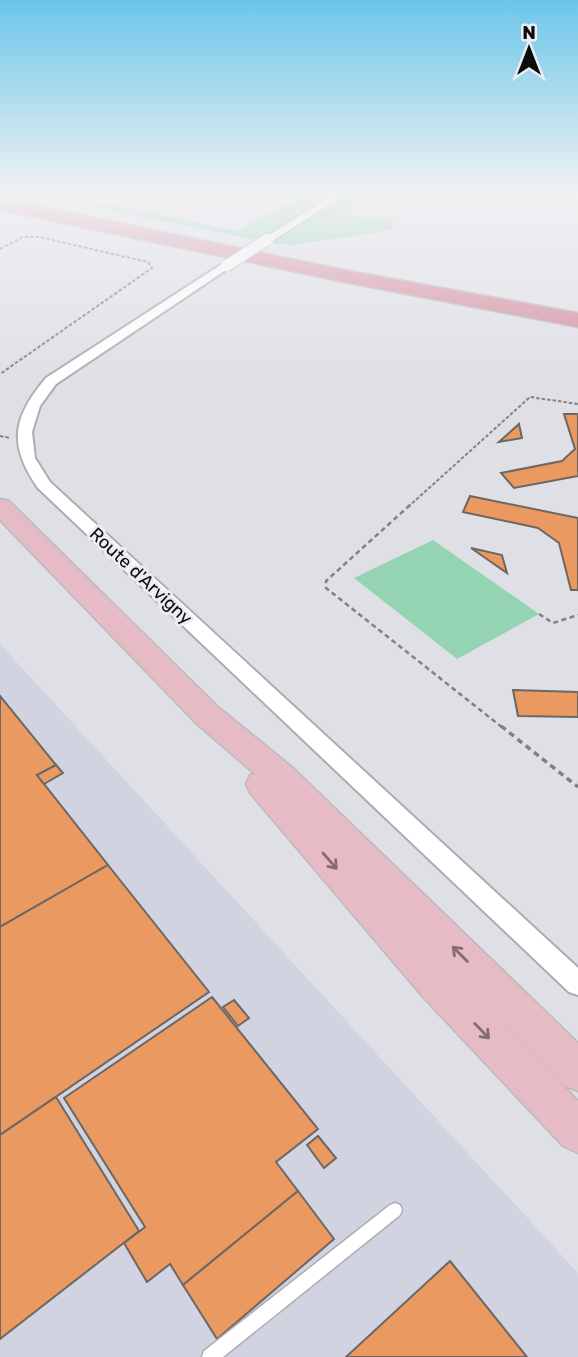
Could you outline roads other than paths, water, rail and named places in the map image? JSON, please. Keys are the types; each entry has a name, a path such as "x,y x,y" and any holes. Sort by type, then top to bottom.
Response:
{"highway":[{"path":"250,256 578,320"},
{"path":"291,256 578,311"}],"main road":[{"path":"0,506 207,715 281,777 578,1071"},
{"path":"207,715 234,752 438,985 578,1130"}],"street":[{"name":"Route d'Arvigny","path":"241,256 51,381 36,398 25,420 23,441 29,463 44,485 578,984"}],"lane":[{"path":"211,1357 395,1210"}]}
